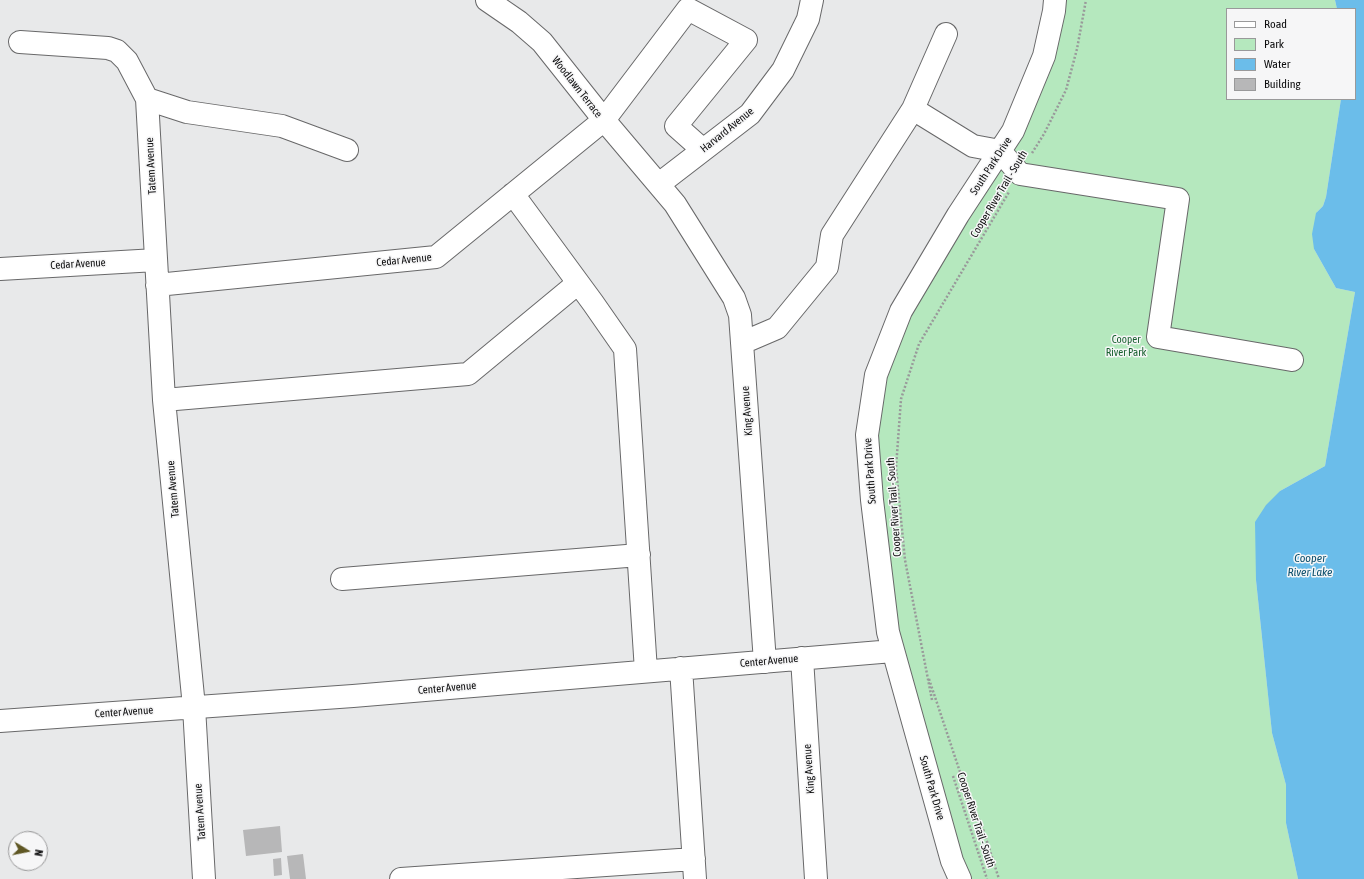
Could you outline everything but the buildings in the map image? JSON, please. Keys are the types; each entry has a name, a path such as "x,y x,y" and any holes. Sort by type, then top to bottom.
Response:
{"street":[{"name":"Woodlawn Terrace","path":"487,0 519,22 542,42 604,120 659,184"},
{"name":"Harvard Avenue","path":"659,184 750,114 783,70 808,19 812,0"},
{"name":"South Park Drive","path":"960,879 952,861 888,632 872,508 867,435 876,375 901,311 958,216 1013,131 1044,56 1055,0"},
{"name":"Cedar Avenue","path":"157,285 436,257 604,120 688,9 746,40 676,126 703,150"},
{"path":"742,343 777,328 827,267 832,235 913,109 946,34"},
{"path":"20,42 108,48 117,51 127,61 148,99 187,112 282,126 347,150"},
{"name":"Tatem Avenue","path":"148,99 164,400 194,707 204,879"},
{"path":"913,109 973,146 1000,151 1020,174 1178,199 1158,337 1292,360"},
{"name":"King Avenue","path":"659,184 675,204 734,298 740,315 765,662"},
{"path":"513,194 625,349 646,671"},
{"name":"Cedar Avenue","path":"0,269 156,260"},
{"path":"164,400 468,374 578,282"},
{"path":"342,579 639,555"},
{"name":"Center Avenue","path":"0,721 361,696 893,651"},
{"name":"King Avenue","path":"802,658 816,879"},
{"path":"401,879 694,869 681,668"}],"path":[{"name":"Cooper River Trail - South","path":"933,707 905,560 896,468 901,399 919,344 1044,134 1066,90 1077,49 1086,0"},
{"path":"926,670 964,784 984,830 999,879"},
{"name":"Cooper River Trail - South","path":"953,774 988,879"}],"green space":[{"name":"Cooper River Park","path":"1055,0 1335,0 1337,8 1226,8 1226,100 1341,100 1326,197 1323,206 1317,212 1314,249 1336,288 1355,292 1325,466 1280,491 1256,580 1272,733 1286,785 1286,823 1298,879 960,879 888,632 872,500 876,375 1013,131"}],"water":[{"name":"Cooper River Lake","path":"1335,0 1364,0 1364,879 1298,879 1286,823 1286,785 1272,733 1256,580 1255,522 1266,505 1280,491 1325,466 1355,292 1336,288 1314,249 1312,234 1316,213 1323,206 1326,197 1341,100 1356,100 1356,8 1337,8"}]}
